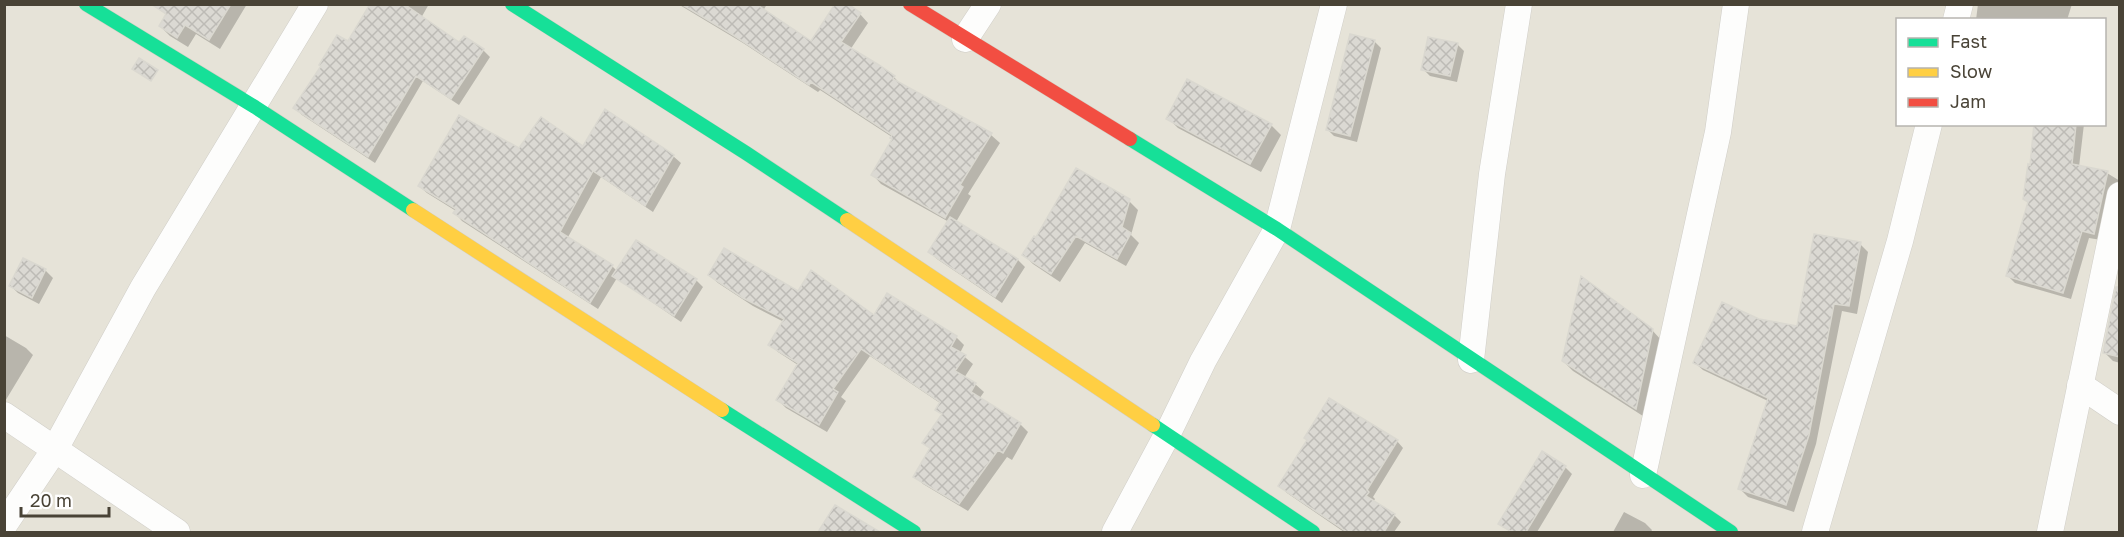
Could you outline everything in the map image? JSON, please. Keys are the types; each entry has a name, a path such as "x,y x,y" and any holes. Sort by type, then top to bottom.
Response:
{"street":[{"path":"86,4 255,107 638,357 914,532"},
{"path":"4,525 55,449 143,288 255,107 315,4"},
{"path":"512,4 746,153 1313,532"},
{"path":"910,4 1277,229 1731,532"},
{"path":"965,39 988,4"},
{"path":"1115,532 1167,435 1203,361 1277,229 1334,4"},
{"path":"1471,360 1492,174 1519,4"},
{"path":"1643,475 1718,132 1736,4"},
{"path":"1815,532 1900,241 1929,126"},
{"path":"2050,532 2120,195"},
{"path":"2080,385 2120,412"},
{"path":"4,415 177,532"}],"shaded area":[{"path":"5,5 2119,5 2119,532 5,532"}],"building":[{"path":"151,4 231,4 209,40 185,25 177,38 159,26 166,14"},
{"path":"370,4 404,4 459,42 464,36 484,49 451,99 416,76 368,157 293,108 321,66 319,65 337,35 348,41"},
{"path":"681,4 756,4 811,41 835,4 848,4 861,13 841,42 895,76 893,79 992,133 960,185 963,187 945,218 871,175 892,139 890,138 892,135 811,82 809,85"},
{"path":"1350,34 1375,40 1350,136 1326,130"},
{"path":"1428,37 1458,43 1450,76 1421,70"},
{"path":"139,58 158,70 151,81 132,69"},
{"path":"1187,79 1272,124 1250,164 1166,119"},
{"path":"605,109 674,155 645,206 593,171 560,232 613,265 590,303 453,213 456,209 418,186 459,115 519,148 541,117 583,146"},
{"path":"2034,126 2076,126 2072,164 2108,171 2094,234 2082,231 2063,293 2006,276 2028,202 2023,199 2028,164 2030,165"},
{"path":"1076,168 1130,199 1122,227 1131,233 1117,259 1076,236 1051,274 1022,255 1034,236 1036,237"},
{"path":"950,217 1018,259 995,297 928,252"},
{"path":"1814,234 1861,242 1849,306 1834,304 1809,435 1786,505 1738,489 1768,398 1693,363 1722,302 1759,319 1797,326"},
{"path":"636,240 697,279 674,316 612,276"},
{"path":"724,248 798,291 811,270 874,315 887,293 957,336 951,347 966,355 955,371 976,383 971,392 1021,423 1003,453 998,450 959,504 913,477 930,448 922,443 942,414 935,410 940,402 861,349 833,389 838,392 819,425 776,400 798,363 768,345 784,319 743,298 708,275"},
{"path":"23,258 46,269 32,298 9,286"},
{"path":"1581,276 1653,329 1636,409 1562,361"},
{"path":"2116,287 2120,287 2120,357 2103,353"},
{"path":"1329,398 1398,440 1367,490 1369,492 1366,496 1395,514 1384,532 1347,532 1278,486 1307,440 1304,438"},
{"path":"1542,451 1566,466 1526,532 1512,532 1498,524"},
{"path":"835,505 880,532 818,532"}],"traffic: fast":[{"path":"86,4 255,107 413,210"},
{"path":"512,4 847,220"},
{"path":"1130,139 1277,229 1731,532"},
{"path":"722,410 914,532"},
{"path":"1153,425 1313,532"}],"traffic: slow":[{"path":"413,210 722,410"},
{"path":"847,220 1153,425"}],"traffic: jam":[{"path":"910,4 1130,139"}]}
